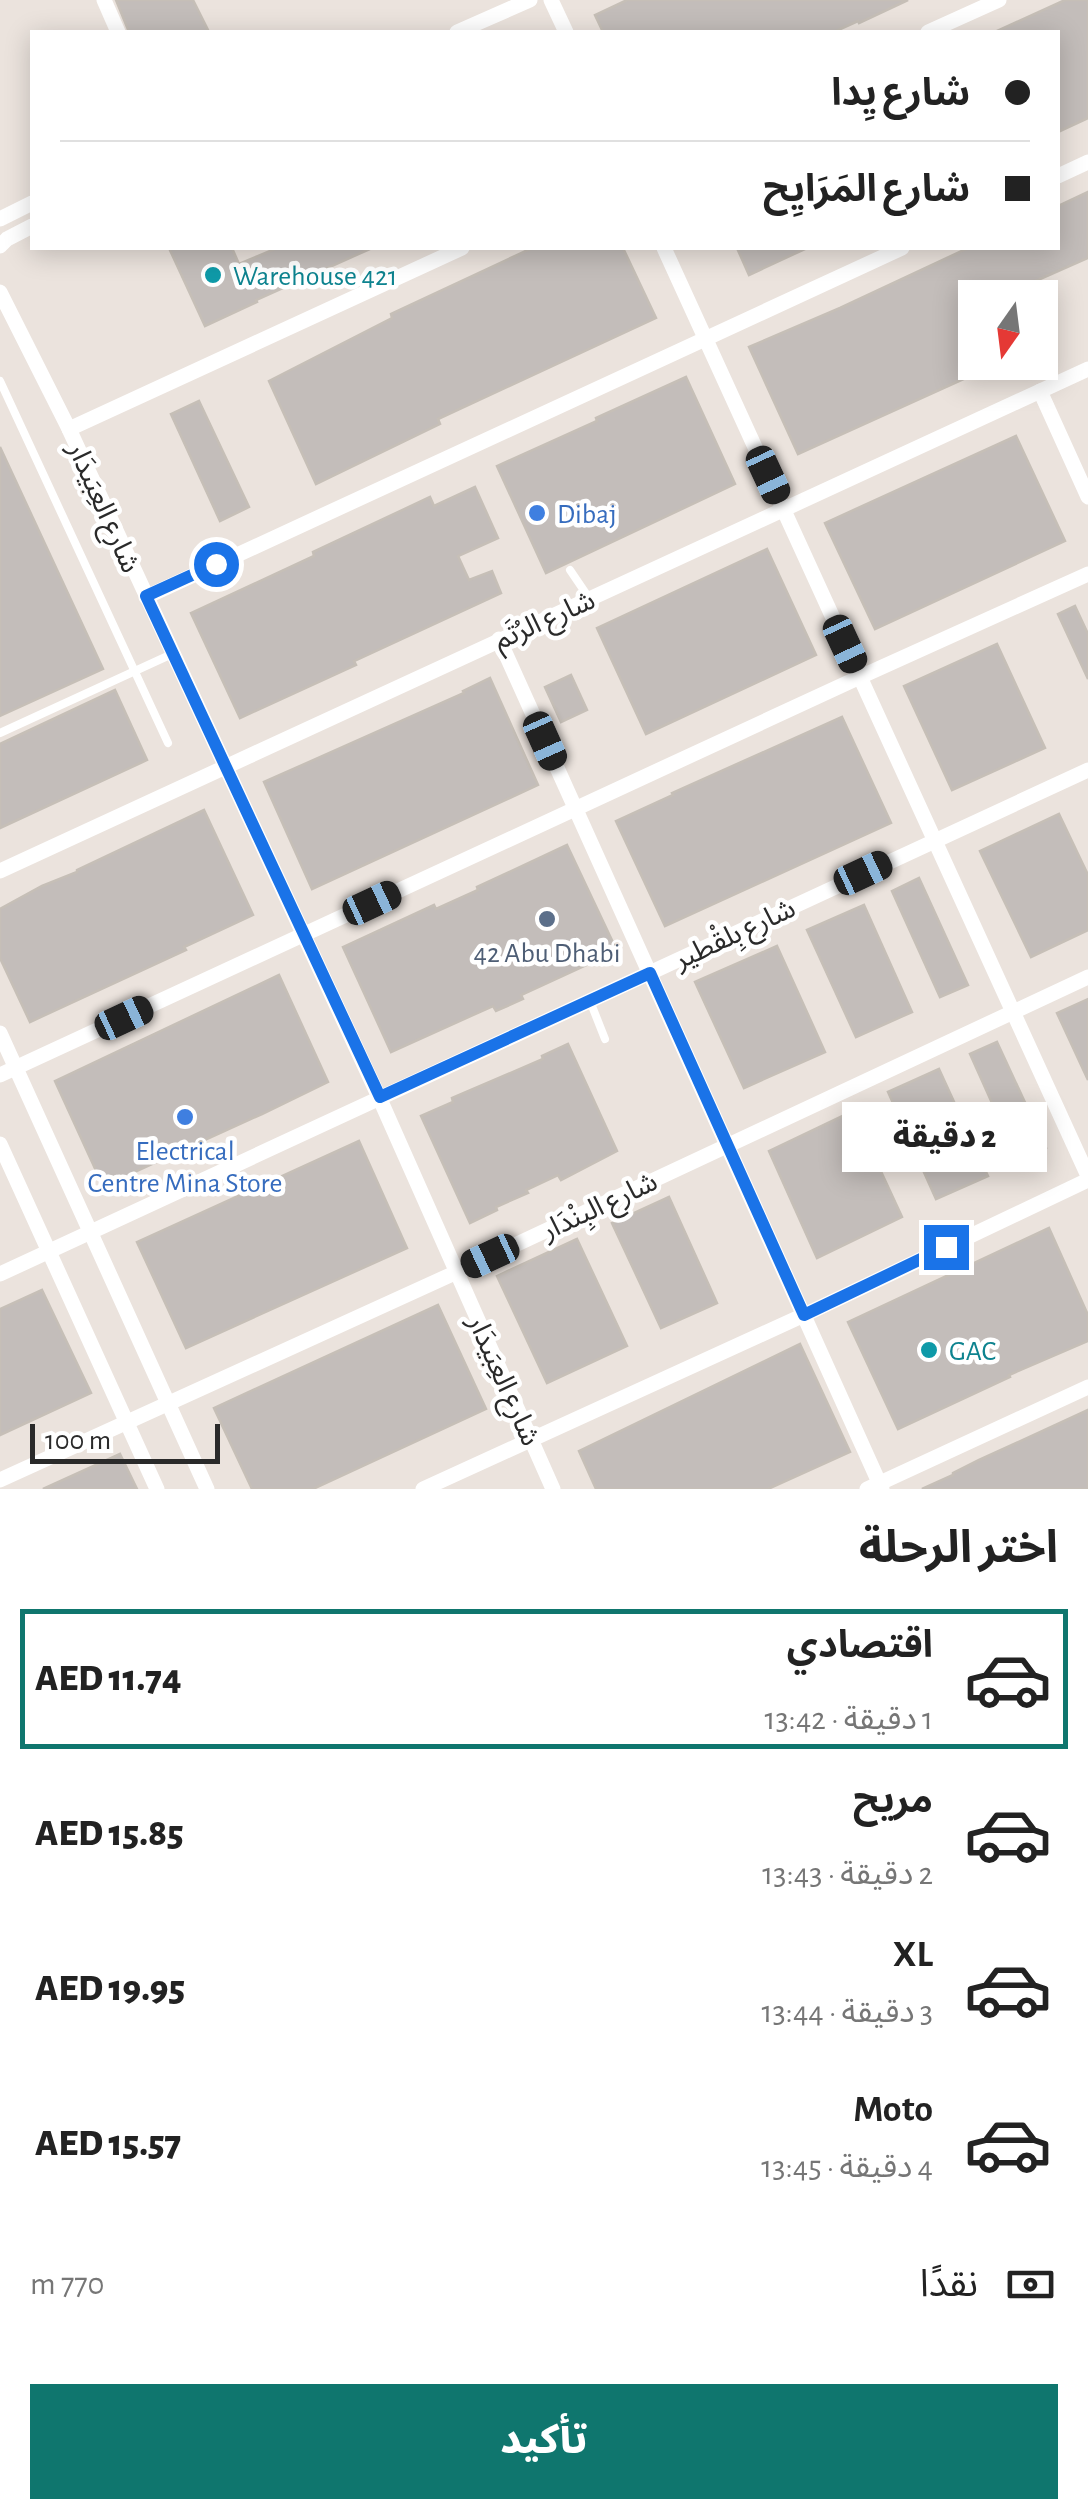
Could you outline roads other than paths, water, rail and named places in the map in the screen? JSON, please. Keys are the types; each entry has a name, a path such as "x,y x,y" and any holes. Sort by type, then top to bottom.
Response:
{"street":[{"path":"104,0 117,30"},
{"path":"462,30 530,0"},
{"path":"551,0 565,30"},
{"path":"932,30 999,0"},
{"path":"1060,175 1088,162"},
{"path":"0,219 30,204"},
{"path":"0,246 30,227"},
{"path":"70,429 458,250"},
{"path":"424,1489 804,1315 1088,1178 665,250"},
{"path":"146,596 898,250"},
{"name":"شارع العِبَيدَار","path":"0,292 70,429 380,1097 553,1489"},
{"name":"شارع الرُتَم","path":"0,870 1088,369"},
{"path":"1040,391 1088,496"},
{"path":"0,1075 1088,574"},
{"path":"499,639 804,1315 876,1487 1088,1387"},
{"name":"شارع بِلقْطير","path":"0,1274 1088,770"},
{"name":"شارع البِنْدَار","path":"0,1480 1088,978"},
{"path":"0,1032 207,1489"},
{"path":"0,1144 157,1489"}],"lane":[{"path":"0,381 168,743"},
{"path":"570,570 589,598"},
{"path":"0,733 172,654"},
{"path":"590,1000 605,1039"}],"place":[{"name":"Warehouse 421","path":"213,275"},
{"name":"Dibaj","path":"537,513"},
{"name":"42 Abu Dhabi","path":"547,919"},
{"name":"Electrical Centre Mina Store","path":"185,1117"},
{"name":"GAC","path":"929,1350"}]}
